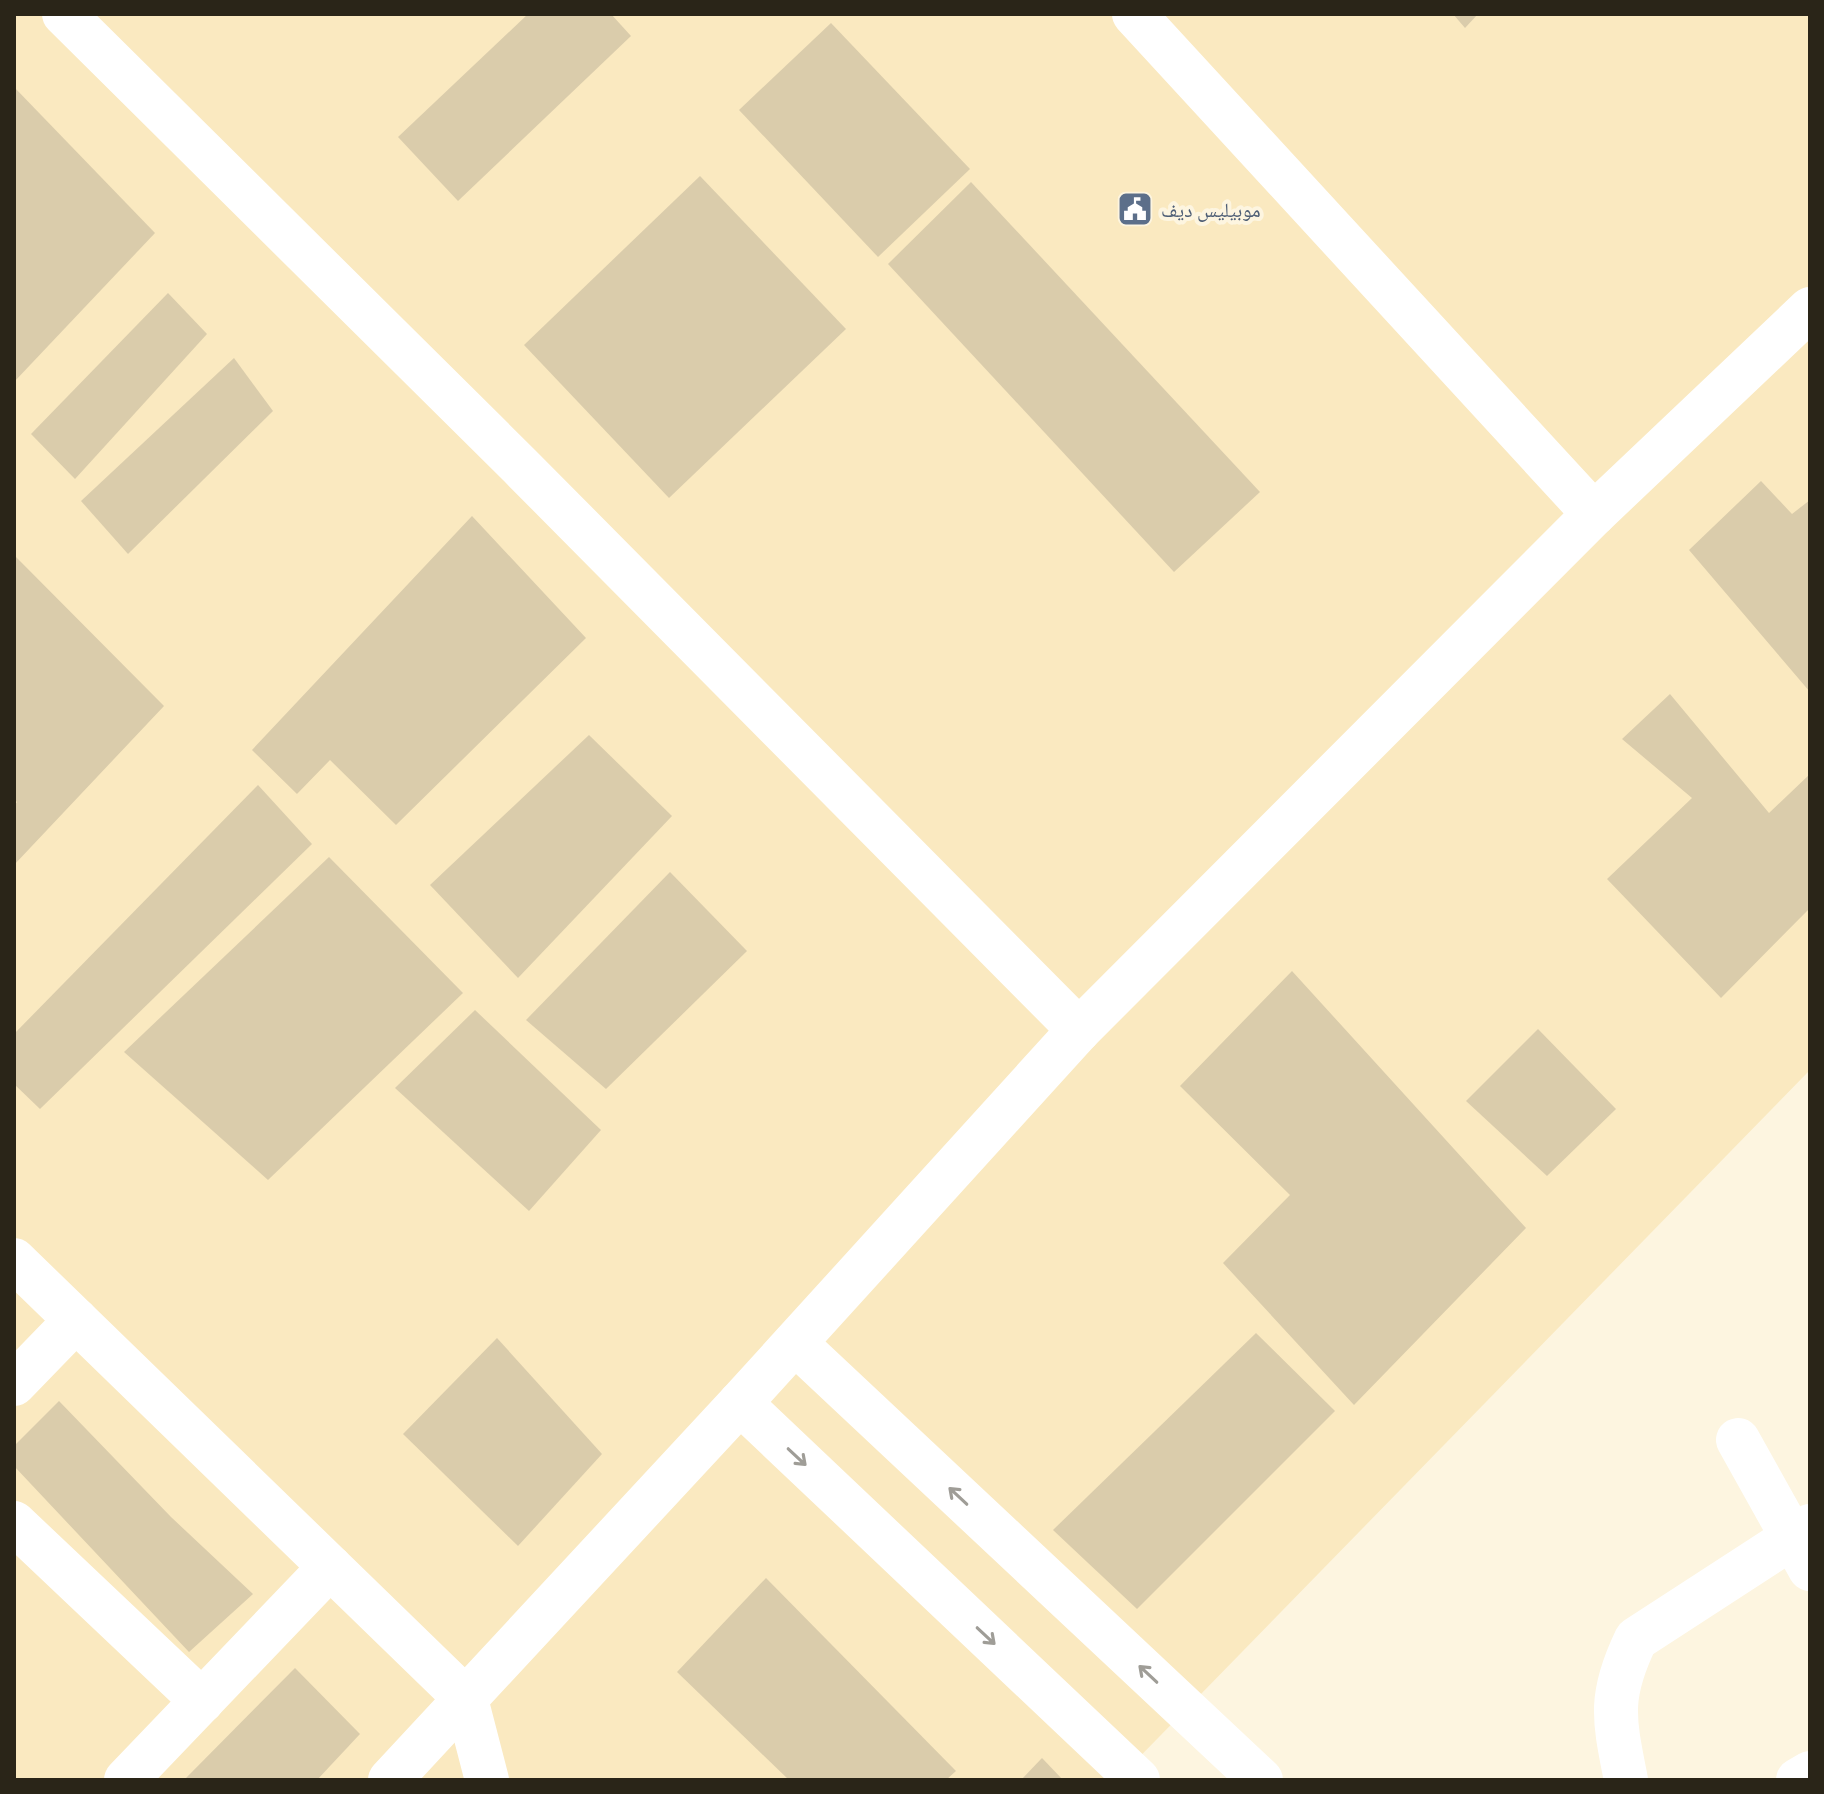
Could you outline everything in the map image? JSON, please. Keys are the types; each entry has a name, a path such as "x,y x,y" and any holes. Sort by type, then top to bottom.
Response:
{"street":[{"path":"64,14 520,466 1079,1030"},
{"path":"1134,14 1594,514"},
{"path":"390,1780 740,1403 1079,1030 1594,514 1810,309"},
{"path":"14,1260 466,1699 487,1780"},
{"path":"14,1384 76,1320"},
{"path":"795,1343 1261,1780"},
{"path":"740,1403 1138,1780"},
{"path":"1626,1780 1614,1707 1622,1667 1636,1639 1804,1544 1738,1440"},
{"path":"14,1523 202,1701"},
{"path":"126,1780 330,1567"},
{"path":"1798,1780 1810,1773"}],"shaded area":[{"path":"14,14 1810,14 1810,1070 1117,1780 14,1780"}],"building":[{"path":"528,14 611,14 631,36 458,201 398,137"},
{"path":"1453,14 1478,14 1465,28"},
{"path":"831,23 970,169 878,257 739,110"},
{"path":"14,87 155,233 14,382"},
{"path":"700,176 846,329 669,498 524,345"},
{"path":"971,182 1260,492 1174,572 888,264"},
{"path":"168,293 207,334 75,479 31,434"},
{"path":"234,358 273,411 128,554 81,501"},
{"path":"1761,481 1792,514 1810,500 1810,692 1689,550"},
{"path":"472,516 586,638 396,825 330,760 297,794 252,750"},
{"path":"14,555 164,706 14,865 14,806 17,802 14,799"},
{"path":"1670,694 1769,813 1810,774 1810,908 1721,998 1607,879 1692,798 1622,739"},
{"path":"589,735 672,816 518,978 430,885"},
{"path":"258,785 312,844 40,1109 14,1084 14,1034"},
{"path":"329,857 463,993 268,1180 124,1052"},
{"path":"670,872 747,951 606,1089 526,1020"},
{"path":"1292,971 1526,1228 1354,1405 1223,1263 1290,1195 1180,1086"},
{"path":"475,1010 601,1130 529,1211 395,1088"},
{"path":"1538,1029 1616,1109 1547,1176 1466,1101"},
{"path":"1256,1333 1335,1411 1137,1609 1053,1530"},
{"path":"497,1338 602,1454 518,1546 403,1434"},
{"path":"59,1401 171,1517 253,1594 189,1652 14,1466 14,1446"},
{"path":"766,1578 956,1771 946,1780 789,1780 677,1672"},
{"path":"295,1668 360,1734 317,1780 184,1780"},
{"path":"1042,1758 1063,1780 1021,1780"}],"place":[{"name":"موبيليس ديف","path":"1135,209"}]}
